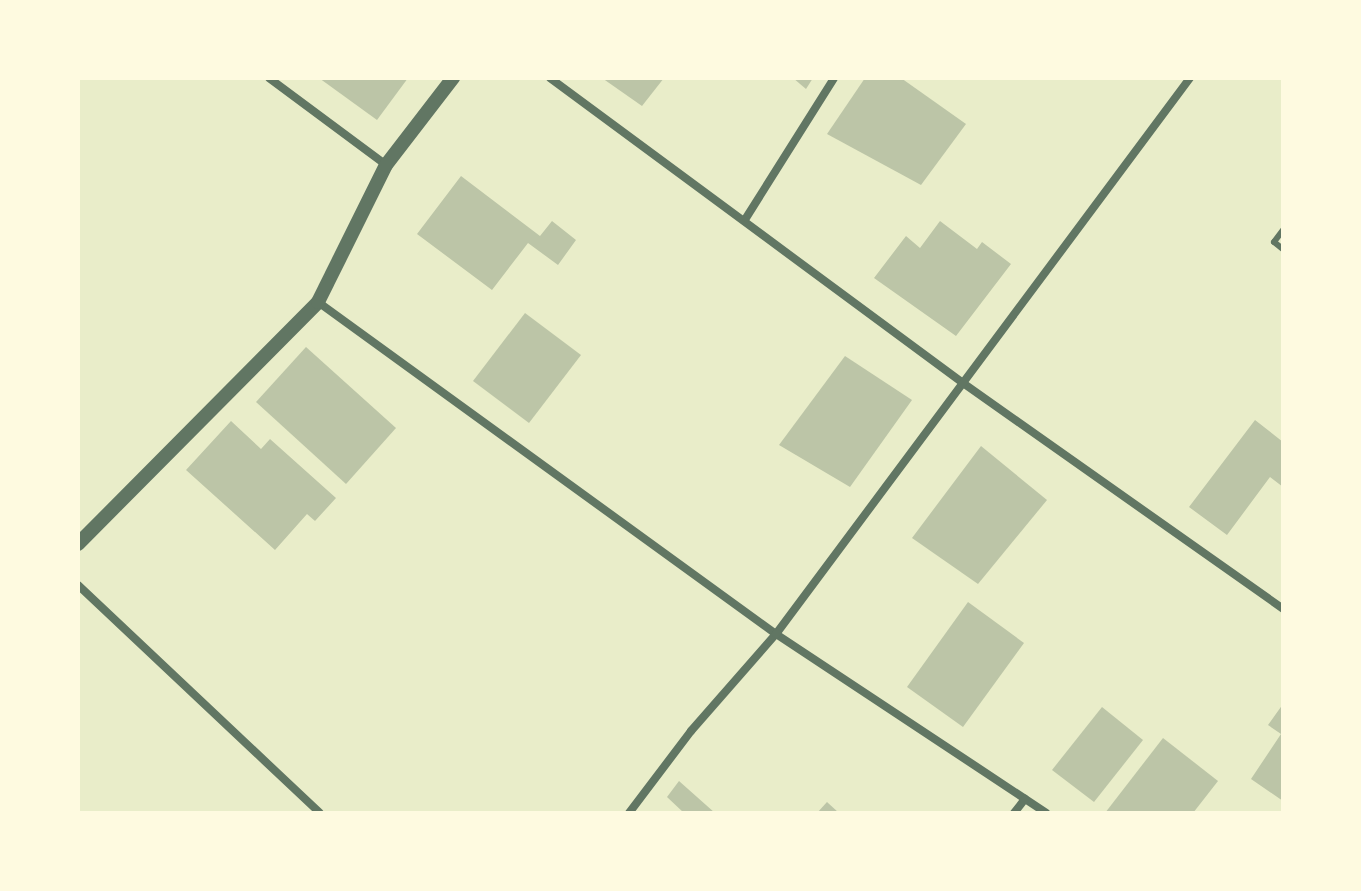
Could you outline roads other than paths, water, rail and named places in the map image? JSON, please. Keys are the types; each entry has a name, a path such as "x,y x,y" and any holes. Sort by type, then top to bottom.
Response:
{"street":[{"path":"269,78 386,165"},
{"path":"78,544 318,302 386,165 453,78"},
{"path":"550,78 746,218 963,383 1283,609"},
{"path":"746,218 834,78"},
{"path":"629,813 691,731 776,634 1190,78"},
{"path":"318,302 776,634 1046,813"},
{"path":"78,585 320,813"},
{"path":"1014,813 1025,799"}],"lane":[{"path":"1283,230 1274,242 1283,249"}]}
